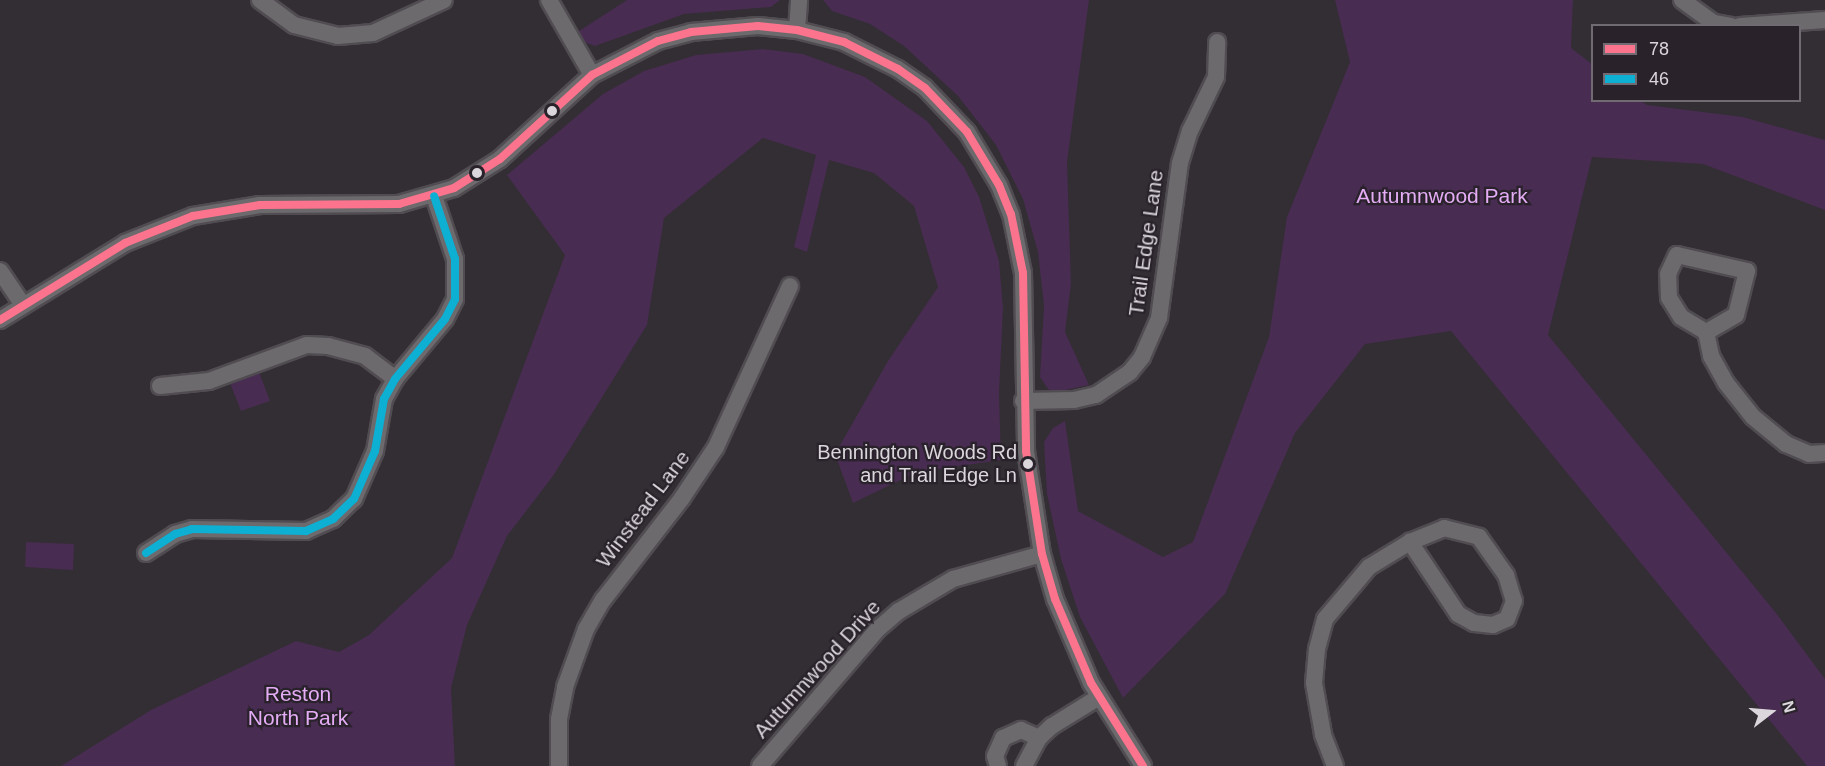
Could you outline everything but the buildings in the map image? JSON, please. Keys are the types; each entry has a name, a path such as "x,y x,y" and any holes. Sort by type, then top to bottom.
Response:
{"street":[{"path":"260,0 294,25 338,36 373,33 444,0"},
{"path":"549,0 592,75"},
{"path":"797,30 799,0"},
{"path":"1682,0 1714,23 1720,24"},
{"path":"1774,24 1825,21"},
{"path":"0,320 124,243 193,216 260,205 370,207 434,196 478,175 500,159 592,75 627,54 691,32 747,26 797,30 844,42 898,69 948,110 985,158 1011,214 1019,245 1025,314 1023,401 1032,506 1042,554 1072,643 1099,697 1143,766"},
{"name":"Trail Edge Lane","path":"1023,401 1074,400 1096,395 1122,379 1142,357 1159,318 1180,163 1190,131 1216,76 1217,42"},
{"path":"146,553 175,534 192,529 288,533 333,519 354,499 370,470 384,399 395,379 432,338 455,299 455,259 434,196"},
{"path":"1706,332 1736,315 1747,271 1677,255 1668,274 1670,298 1681,317 1706,332 1711,356 1726,383 1753,417 1786,444 1809,454 1825,453"},
{"path":"0,271 23,305"},
{"name":"Winstead Lane","path":"559,766 559,719 565,687 586,629 603,600 682,498 716,447 790,286"},
{"path":"160,386 209,381 307,345 328,346 365,356 395,379"},
{"path":"1335,766 1323,734 1314,683 1317,649 1325,619 1369,567 1410,542 1444,528 1479,537 1506,575 1514,601 1507,619 1493,625 1474,622 1458,614 1410,542"},
{"name":"Autumnwood Drive","path":"760,766 878,629 899,611 953,579 1042,554"},
{"path":"1024,766 1039,738 1052,726 1099,697"},
{"path":"998,766 995,756 1003,738 1021,730 1039,738"}],"green space":[{"path":"627,0 780,0 771,7 684,14 595,46 584,42 576,33"},
{"path":"823,0 1089,0 1067,162 1071,284 1065,332 1089,385 1056,392 1048,389 1040,377 1044,306 1038,252 1023,199 996,145 958,96 904,46 870,24 832,11"},
{"name":"Autumnwood Park","path":"1335,0 1573,0 1571,48 1591,63 1591,102 1642,102 1647,105 1743,117 1825,140 1825,210 1703,164 1592,157 1548,335 1776,613 1825,679 1825,766 1807,766 1451,331 1365,344 1295,433 1225,594 1123,698 1080,617 1061,559 1047,494 1044,442 1053,428 1065,421 1078,511 1163,557 1193,542 1269,337 1287,217 1350,62"},
{"name":"Reston North Park","path":"763,49 803,54 865,77 927,121 964,167 979,197 999,261 1003,308 999,393 1001,460 917,472 853,503 835,454 888,361 938,287 914,206 874,173 829,160 807,252 794,247 816,155 763,138 664,218 647,325 553,476 507,536 467,625 451,688 455,766 61,766 151,710 296,641 339,652 369,635 452,558 565,255 507,175 603,94 644,71 696,55"},
{"path":"259,372 270,401 241,411 230,383"},
{"path":"26,542 74,544 73,570 25,567"}],"transit line":[{"name":"78","path":"0,320 125,243 193,216 260,205 399,204 454,188 500,159 592,75 658,41 691,32 758,26 797,30 844,42 898,69 925,88 967,132 999,185 1011,214 1023,273 1026,451 1042,554 1055,599 1091,683 1143,766"},
{"name":"46","path":"146,553 175,534 192,529 306,531 333,519 354,499 375,451 384,399 395,379 445,319 455,299 455,259 434,196"}],"place":[{"name":"Bennington Woods Rd and Trail Edge Ln","path":"1028,464"}]}
